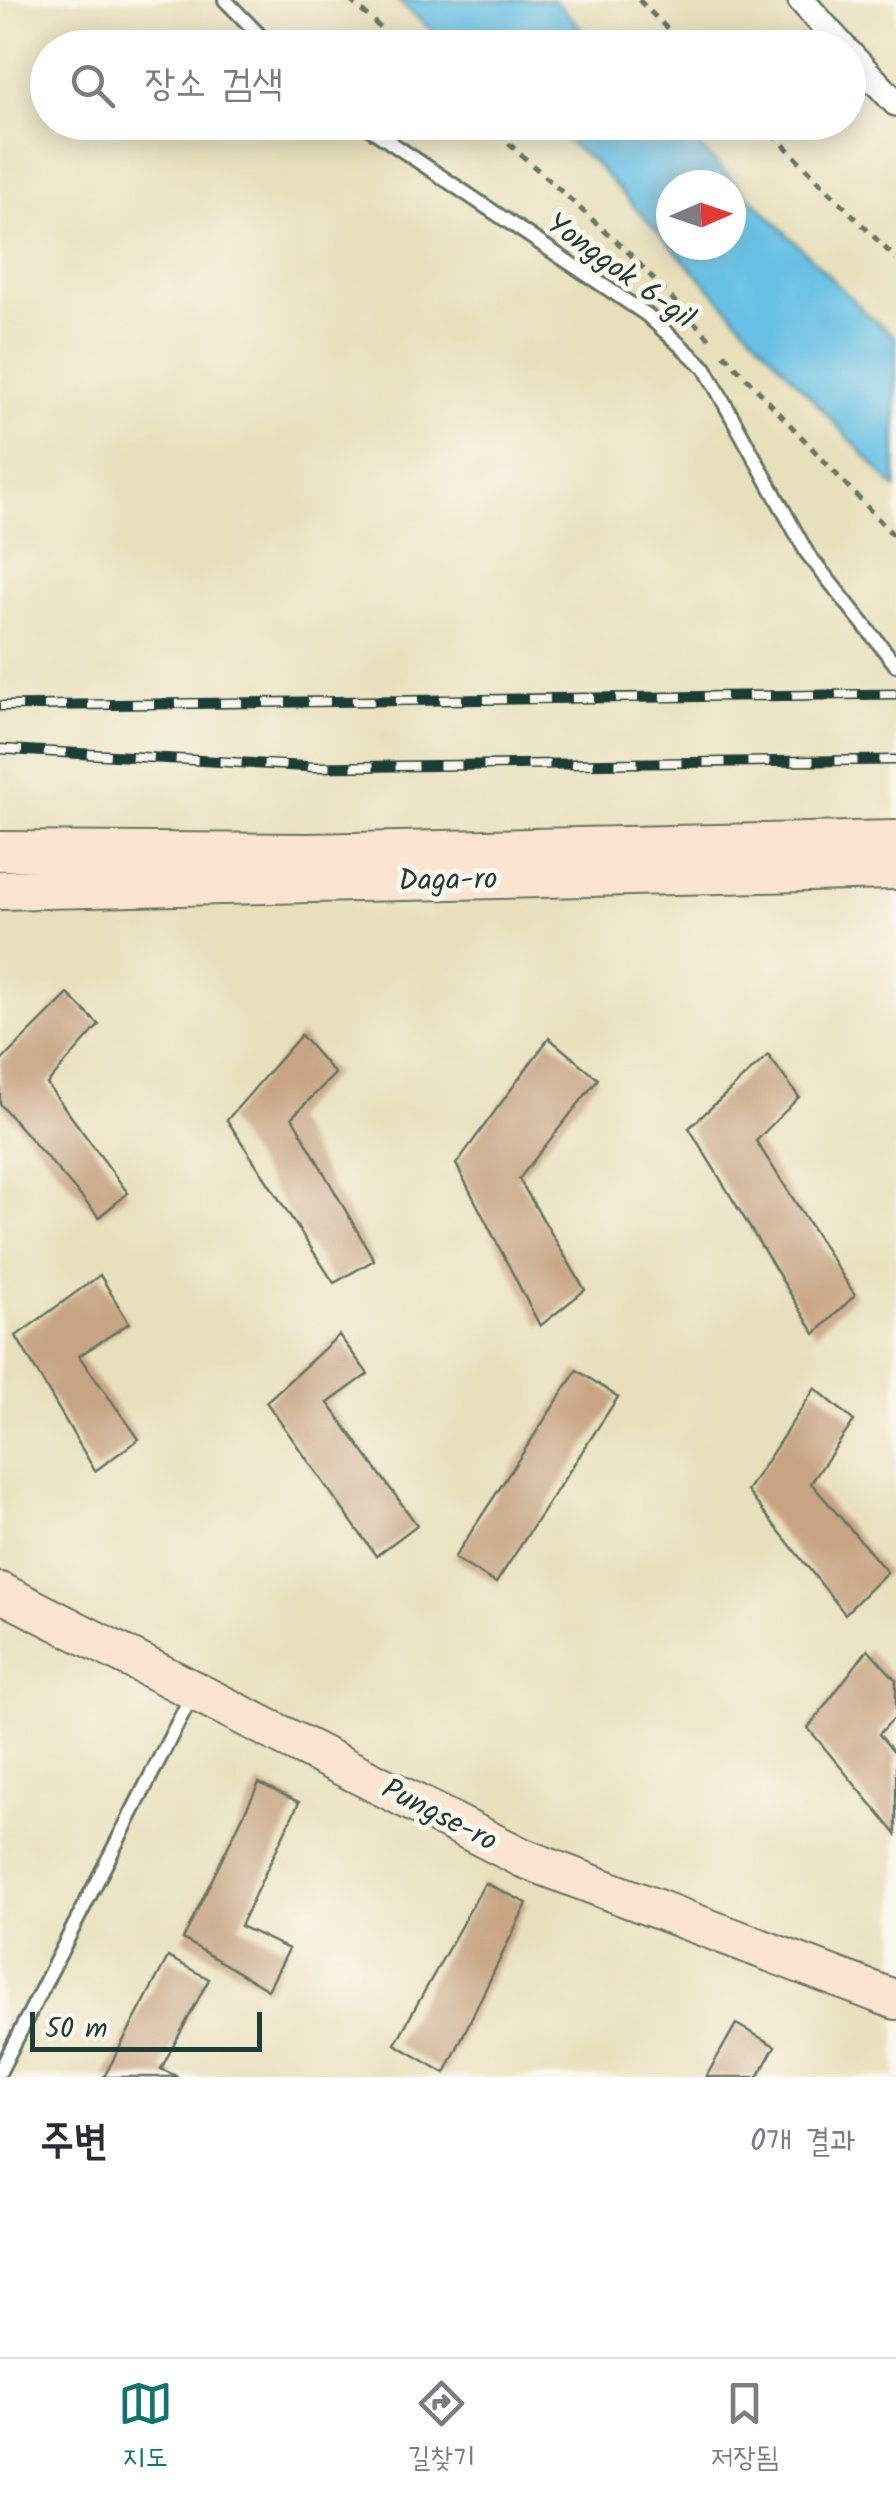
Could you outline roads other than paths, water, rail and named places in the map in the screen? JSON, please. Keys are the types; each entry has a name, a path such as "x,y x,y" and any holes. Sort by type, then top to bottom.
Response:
{"street":[{"path":"800,0 828,30"},
{"path":"866,71 896,103"},
{"name":"Daga-ro","path":"0,851 308,853 896,840"},
{"name":"Daga-ro","path":"0,890 896,870"},
{"name":"Pungse-ro","path":"0,1592 523,1858 896,2000"}],"lane":[{"path":"225,0 254,30"},
{"name":"Yonggok 6-gil","path":"387,140 647,315 704,368 808,553 896,664"},
{"path":"0,2071 194,1691"}],"water":[{"path":"397,0 554,0 583,30 431,30"},
{"path":"565,140 693,140 723,170 656,170 656,230 593,162"},
{"path":"746,193 867,314 896,337 896,489 684,260 746,260"}],"railway":[{"path":"0,706 896,694"},
{"path":"0,749 315,767 896,760"}]}
